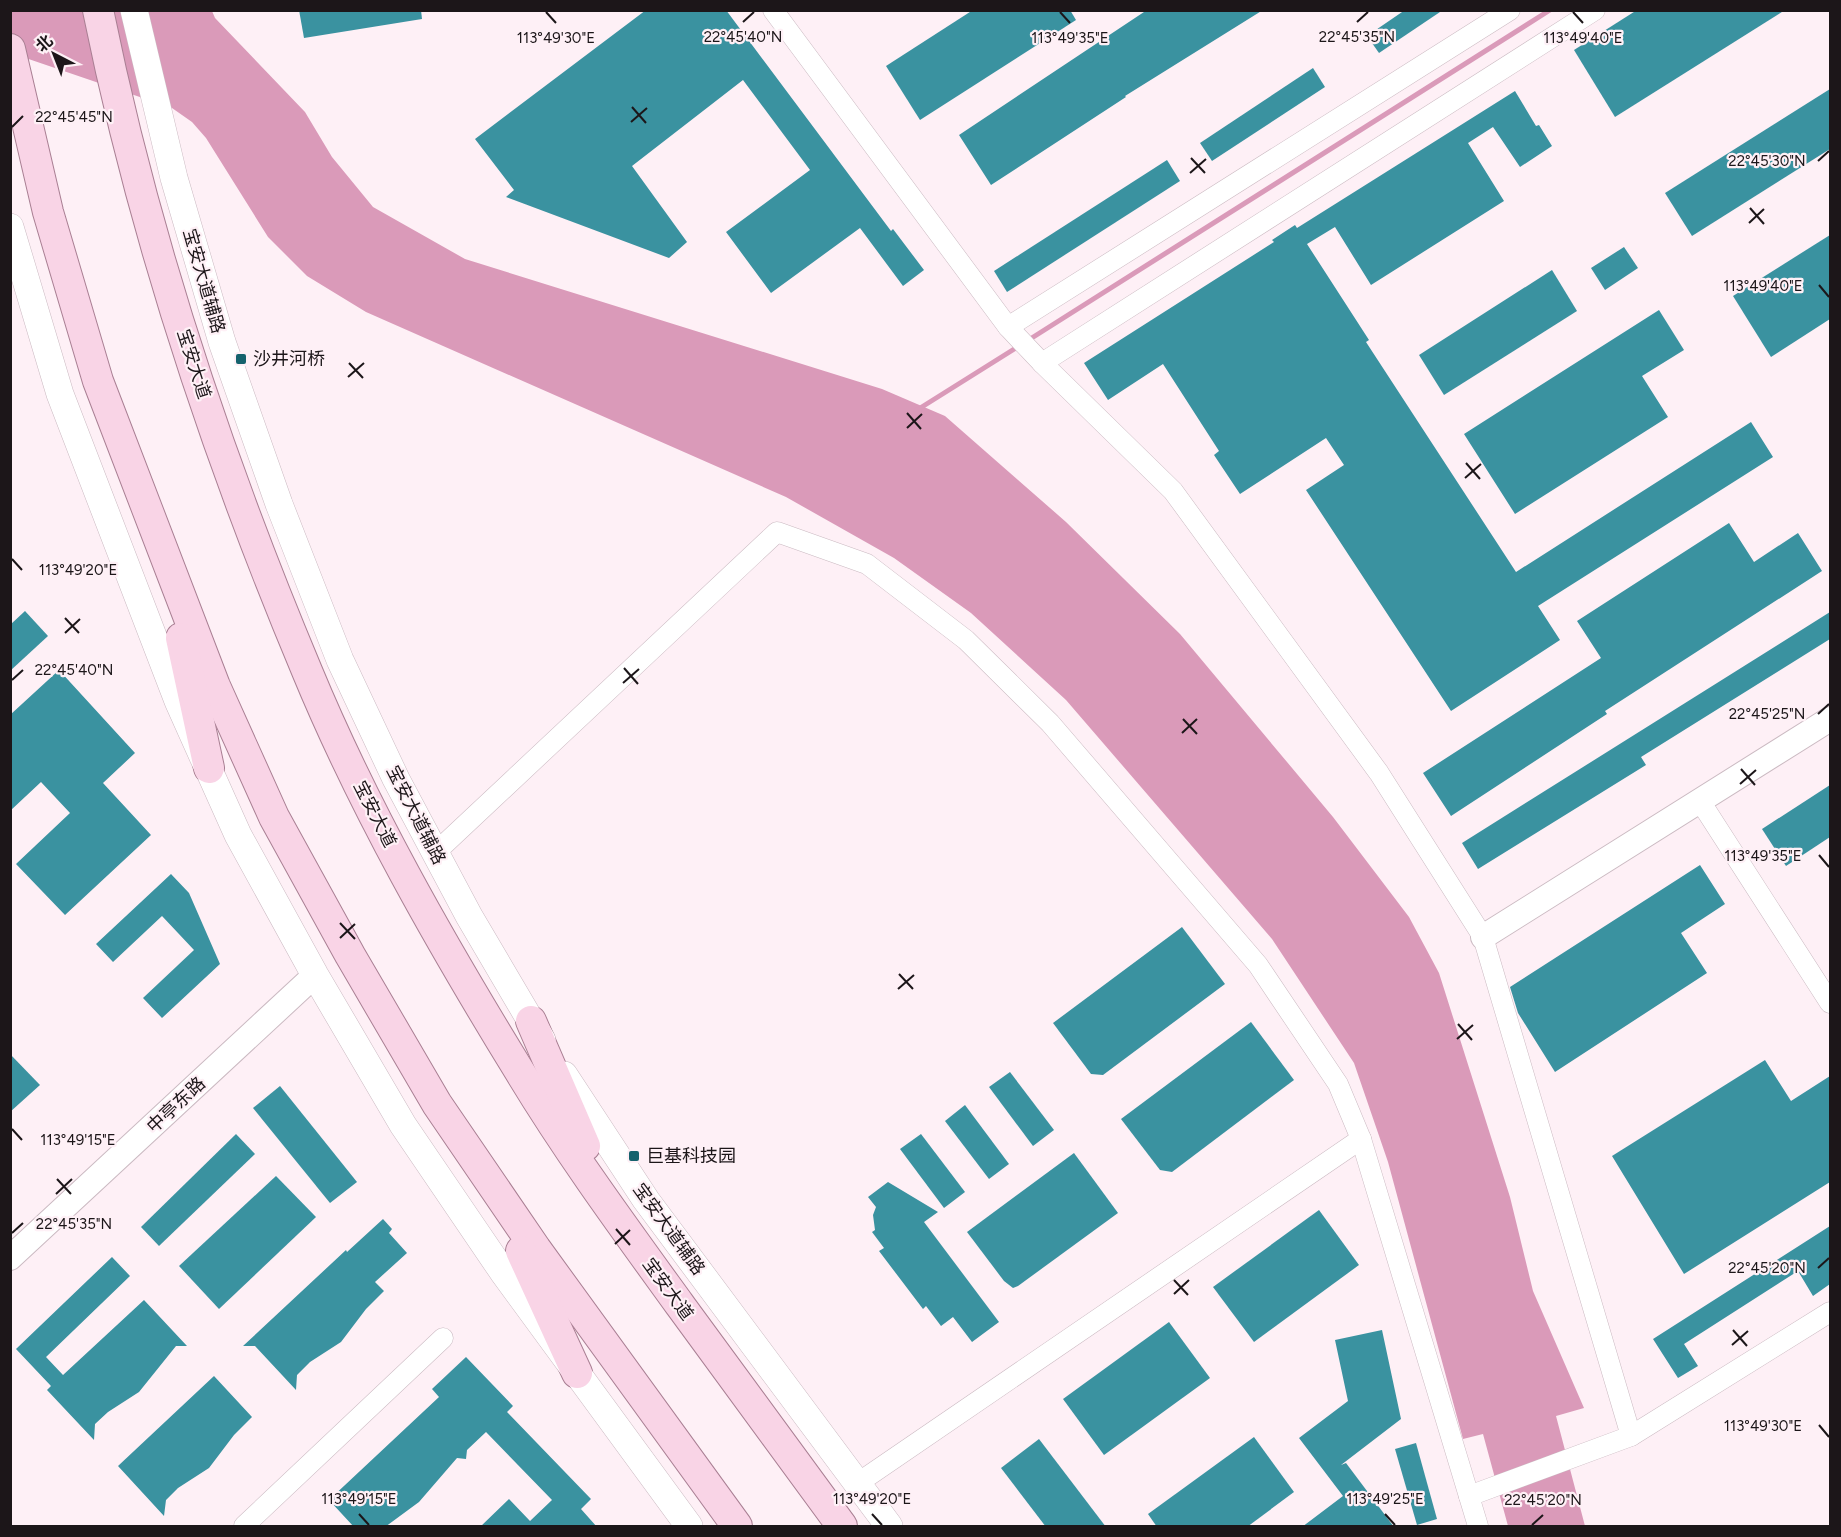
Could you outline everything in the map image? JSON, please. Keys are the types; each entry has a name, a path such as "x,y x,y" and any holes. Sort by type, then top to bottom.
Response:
{"main road":[{"name":"宝安大道","path":"98,10 127,139 188,351 246,516 308,674 364,794 438,933 522,1076 618,1220 842,1527"},
{"name":"宝安大道辅路","path":"134,10 174,178 222,342 279,504 340,660 396,779 469,916 552,1057 646,1200 889,1527"},
{"path":"10,49 48,212 98,381 215,686 274,817 350,956 437,1104 536,1249 737,1527"},
{"path":"10,227 60,394 178,701 238,835 315,975 403,1125 503,1272 689,1527"},
{"path":"163,552 208,768"},
{"path":"531,1021 618,1220"},
{"path":"489,1180 577,1373"}],"street":[{"path":"773,10 1012,331 1173,491 1379,772 1483,937 1631,1436"},
{"path":"1012,331 1510,10"},
{"path":"1038,358 1595,10"},
{"path":"435,853 777,532 867,564 966,640 1050,723 1258,965 1338,1084 1361,1138 1478,1527"},
{"path":"1483,937 1830,719"},
{"path":"1701,801 1830,1003"},
{"name":"中亭东路","path":"10,1258 315,975"},
{"path":"858,1484 1361,1138"},
{"path":"1469,1496 1631,1436 1830,1311"},
{"path":"244,1527 443,1338"}],"shaded area":[{"path":"11,11 212,11 215,18 305,112 332,157 373,207 465,259 882,389 945,416 1066,522 1180,634 1333,817 1409,917 1439,973 1510,1197 1533,1291 1584,1408 1556,1416 1585,1526 1508,1526 1483,1434 1463,1439 1388,1162 1354,1063 1272,939 1066,700 971,613 894,558 786,497 366,312 307,276 268,237 206,138 192,122 172,108 11,53"}],"building":[{"path":"299,10 421,10 422,19 304,38"},
{"path":"646,10 726,10 891,231 893,229 924,270 903,286 860,228 771,293 726,232 810,170 743,80 632,166 687,242 669,258 506,197 514,190 475,139"},
{"path":"973,10 1070,10 1076,20 920,120 886,66"},
{"path":"1147,10 1263,10 1125,96 991,185 959,135"},
{"path":"1405,10 1443,10 1379,53 1367,36"},
{"path":"1637,10 1785,10 1615,117 1574,50"},
{"path":"1313,68 1325,87 1212,161 1200,143"},
{"path":"1830,89 1830,149 1692,236 1665,193"},
{"path":"1515,91 1536,126 1539,125 1552,146 1520,167 1493,127 1468,143 1504,201 1371,285 1335,227 1307,244 1369,340 1366,342 1516,572 1751,422 1773,457 1538,606 1560,640 1451,711 1306,490 1344,465 1326,438 1240,494 1214,455 1219,451 1163,364 1108,400 1084,363 1274,242 1272,240 1295,225 1297,228"},
{"path":"1167,160 1180,181 1007,292 994,271"},
{"path":"1830,235 1830,319 1771,357 1733,296"},
{"path":"1624,247 1638,268 1605,290 1591,268"},
{"path":"1552,270 1577,311 1444,395 1419,355"},
{"path":"1659,310 1684,350 1642,376 1668,417 1515,514 1464,434"},
{"path":"1729,523 1754,562 1798,533 1822,571 1605,711 1607,714 1451,816 1423,773 1601,658 1577,621"},
{"path":"25,611 48,636 10,671 10,625"},
{"path":"1830,612 1830,639 1641,757 1646,765 1478,869 1462,843"},
{"path":"59,670 135,753 103,783 151,835 65,915 16,864 70,813 41,782 10,811 10,715"},
{"path":"1830,785 1830,837 1786,866 1762,829"},
{"path":"1700,865 1725,904 1681,933 1707,973 1555,1072 1518,1013 1510,987"},
{"path":"171,874 189,893 220,964 162,1018 143,998 194,950 162,916 113,962 96,944"},
{"path":"1182,927 1225,984 1103,1075 1091,1074 1053,1023"},
{"path":"1251,1022 1294,1080 1172,1172 1160,1170 1121,1119"},
{"path":"10,1054 40,1085 10,1112"},
{"path":"1765,1060 1791,1101 1830,1076 1830,1182 1684,1274 1612,1156"},
{"path":"1010,1072 1054,1130 1033,1146 989,1087"},
{"path":"280,1086 357,1182 330,1203 253,1108"},
{"path":"965,1105 1009,1164 989,1179 945,1121"},
{"path":"236,1134 255,1154 159,1246 141,1227"},
{"path":"921,1134 965,1192 944,1208 900,1149"},
{"path":"1074,1153 1118,1213 1013,1288 1004,1281 967,1232"},
{"path":"276,1176 316,1217 219,1309 179,1266"},
{"path":"888,1182 938,1212 924,1222 999,1322 972,1342 953,1317 941,1326 926,1306 923,1309 879,1251 884,1248 872,1232 875,1230 873,1215 876,1207 868,1197"},
{"path":"1319,1210 1359,1265 1254,1342 1213,1287"},
{"path":"383,1219 392,1229 389,1233 407,1253 375,1282 384,1291 366,1309 341,1342 310,1362 297,1375 296,1390 255,1346 243,1346 346,1250 347,1252"},
{"path":"1830,1226 1830,1284 1813,1296 1798,1271 1684,1344 1698,1366 1678,1378 1653,1339"},
{"path":"112,1257 130,1276 46,1357 63,1375 144,1300 187,1346 176,1346 139,1392 108,1412 95,1424 94,1440 47,1390 51,1386 16,1349"},
{"path":"1169,1322 1210,1378 1104,1455 1063,1399"},
{"path":"1382,1330 1401,1419 1341,1465 1346,1463 1394,1527 1302,1527 1343,1496 1299,1438 1348,1401 1335,1340"},
{"path":"466,1357 513,1406 507,1412 591,1499 581,1509 597,1527 480,1527 509,1499 530,1521 552,1500 486,1432 467,1450 466,1459 457,1458 419,1502 385,1527 354,1527 329,1500 439,1397 432,1389"},
{"path":"214,1376 252,1417 234,1435 209,1468 178,1488 166,1500 164,1516 118,1466"},
{"path":"1254,1437 1294,1492 1247,1527 1157,1527 1148,1514"},
{"path":"1039,1439 1106,1527 1046,1527 1001,1468"},
{"path":"1416,1443 1437,1519 1417,1525 1395,1449"}],"waterway":[{"path":"1027,341 1550,10"},
{"path":"917,410 1019,346"}],"place":[{"name":"沙井河桥","path":"241,359"},
{"name":"巨基科技园","path":"634,1156"}]}
